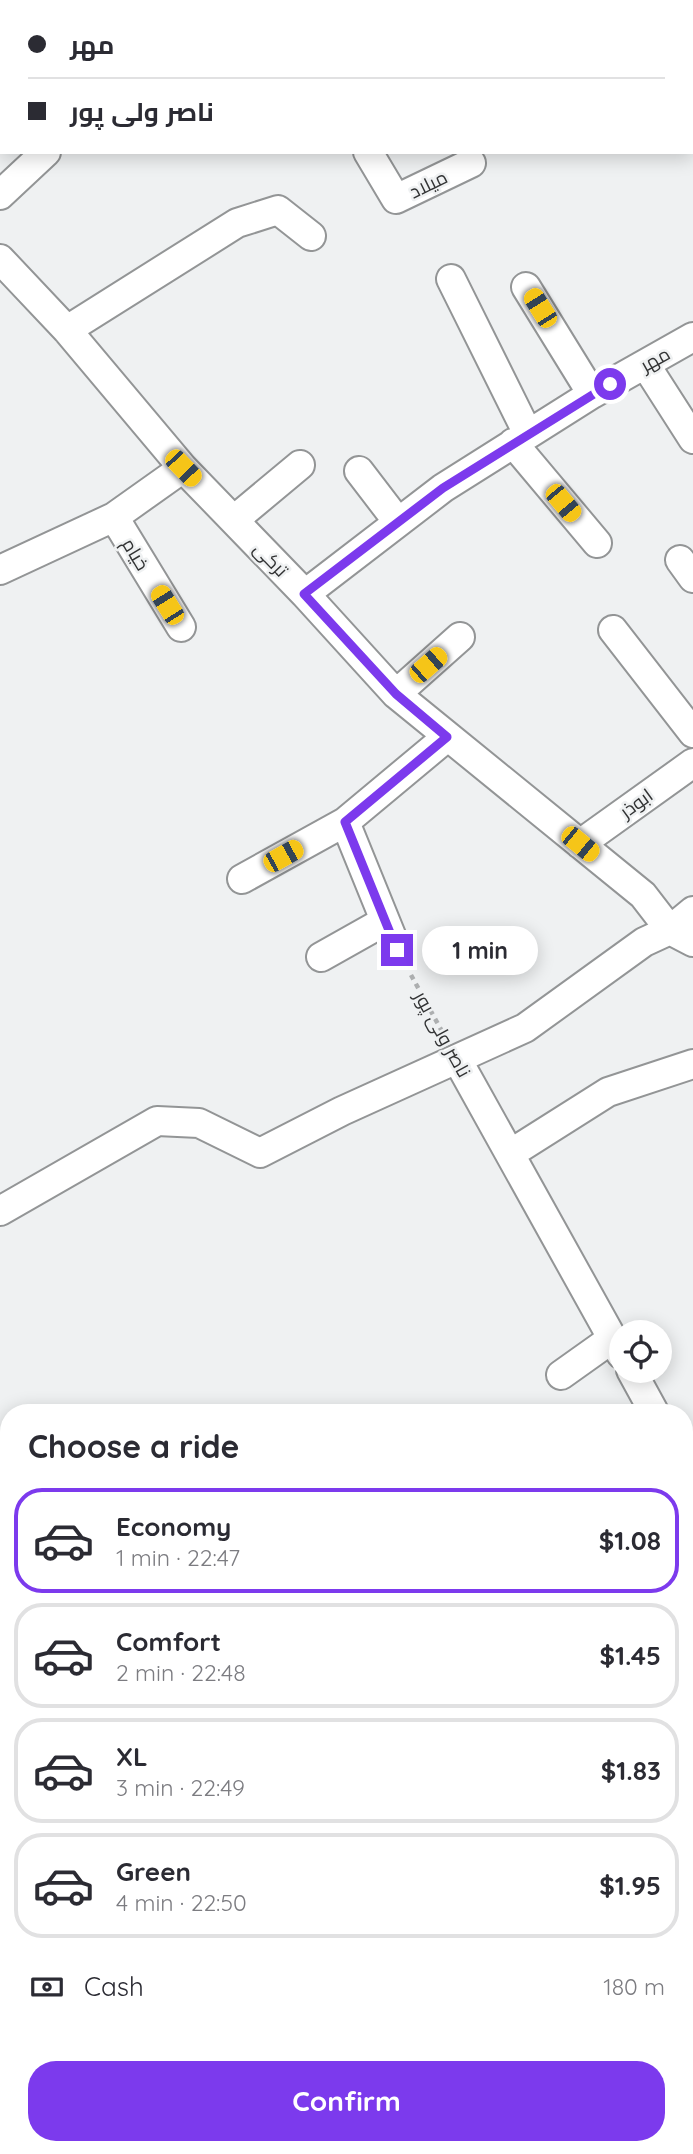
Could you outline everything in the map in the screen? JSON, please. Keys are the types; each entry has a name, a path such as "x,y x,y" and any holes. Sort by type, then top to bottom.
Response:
{"street":[{"path":"0,195 44,154"},
{"name":"میلاد","path":"369,154 396,199 471,163"},
{"path":"67,330 237,223 278,210 311,236"},
{"name":"ترکی","path":"0,259 67,330 183,468 396,694 643,895 681,936"},
{"path":"451,279 521,439 597,543"},
{"path":"526,287 593,394"},
{"name":"مهر","path":"304,594 443,488 593,394 693,337"},
{"path":"645,365 693,439"},
{"path":"234,520 300,465"},
{"name":"خیام","path":"0,570 114,517 183,468"},
{"path":"359,471 398,522"},
{"name":"خیام","path":"114,517 181,627"},
{"path":"613,630 693,733"},
{"path":"396,694 460,637"},
{"path":"242,879 345,822 447,737"},
{"name":"ابوذر","path":"580,844 693,763"},
{"path":"345,822 397,950"},
{"path":"0,1211 157,1121 199,1124 260,1153 342,1111 525,1028 644,942 681,936 693,911"},
{"path":"321,957 385,921"},
{"name":"ناصر ولی پور","path":"457,1059 609,1332"},
{"path":"510,1154 608,1091 693,1064"},
{"path":"561,1375 609,1350"},
{"path":"638,1383 650,1404"}],"path":[{"name":"ناصر ولی پور","path":"397,950 457,1059"}],"route":[{"path":"397,950 345,822 447,737 396,694 304,594 443,488 610,384"}]}
